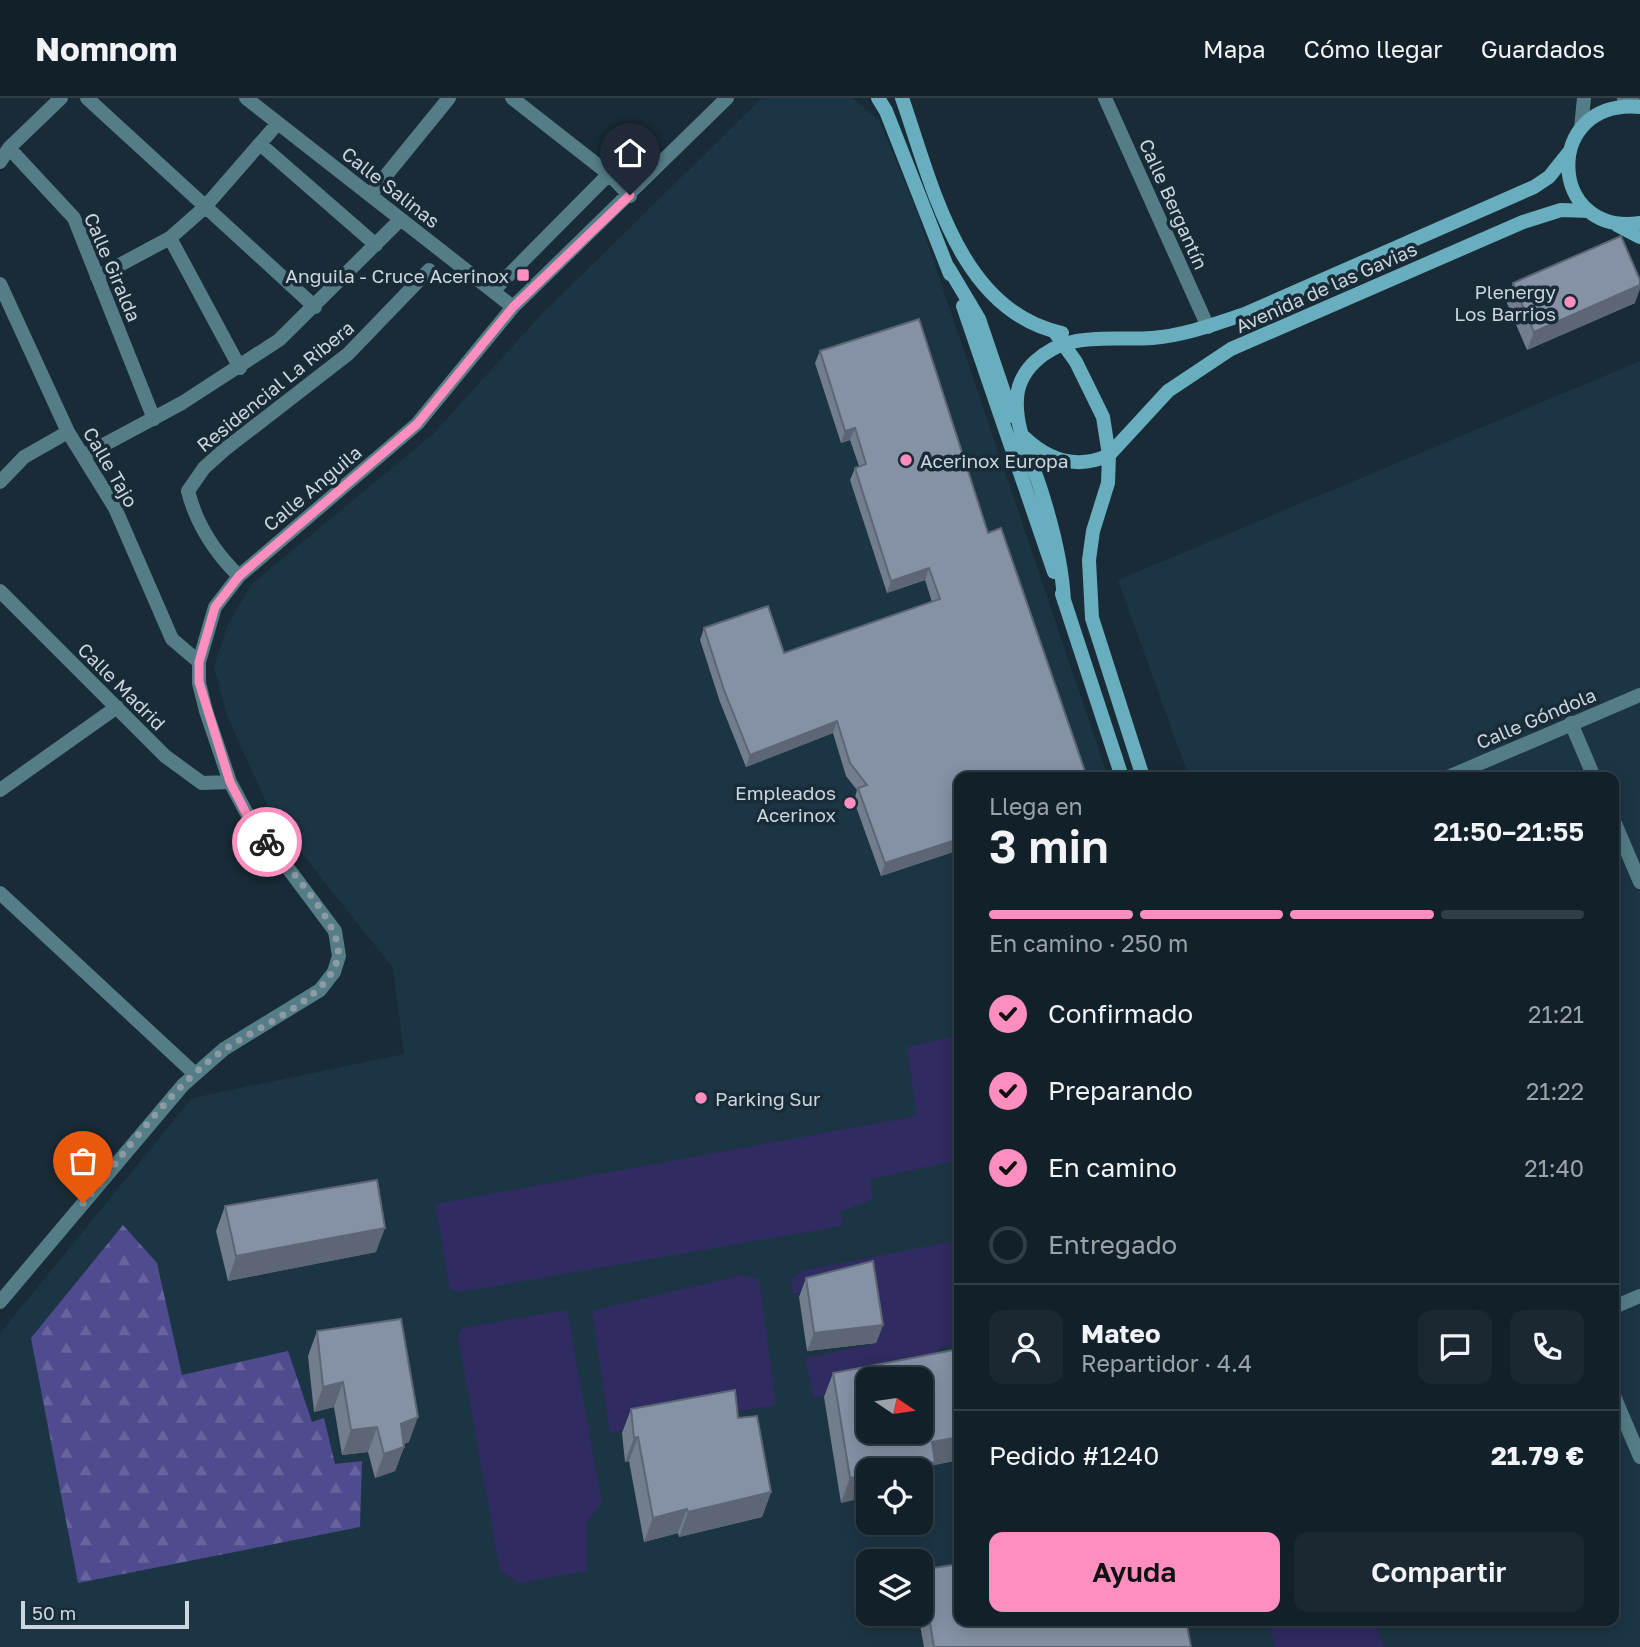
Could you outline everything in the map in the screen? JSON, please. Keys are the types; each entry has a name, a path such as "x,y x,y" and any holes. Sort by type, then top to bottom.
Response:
{"street":[{"path":"0,162 9,148 61,98"},
{"path":"87,98 315,307"},
{"name":"Calle Salinas","path":"246,98 513,307"},
{"path":"370,195 449,98"},
{"path":"512,98 609,174 630,195"},
{"path":"878,98 886,111 948,267 1004,422 1120,772"},
{"path":"902,98 933,187 968,265 1012,310 1054,331 1091,339"},
{"name":"Calle Bergantín","path":"1105,98 1208,327"},
{"path":"1581,128 1584,98"},
{"path":"1624,98 1640,107"},
{"name":"Calle Anguila","path":"195,1074 224,1049 320,989 334,971 339,956 335,931 246,813 230,782 199,682 199,662 215,607 239,576 417,424 513,307 726,101"},
{"path":"1581,128 1601,111 1614,107 1640,107"},
{"path":"97,277 170,238 204,208 278,123"},
{"name":"Avenida de las Gavias","path":"1091,339 1155,338 1208,327 1245,314 1534,187 1549,177 1569,152 1581,128"},
{"path":"260,144 376,245"},
{"name":"Calle Giralda","path":"9,148 74,218 154,419"},
{"path":"1569,152 1569,178 1579,201 1589,211 1640,237"},
{"path":"493,291 609,174"},
{"name":"Avenida de las Gavias","path":"1109,455 1168,391 1231,349 1522,222 1561,210 1589,211"},
{"path":"83,456 154,419 240,368 279,340 400,220"},
{"path":"1613,223 1640,223"},
{"path":"170,238 240,368"},
{"path":"948,267 978,319 1012,415 1023,436 1043,454 1064,462 1083,463 1109,455"},
{"name":"Residencial La Ribera","path":"239,576 222,560 191,505 188,491 204,468 224,450 348,354 429,270"},
{"name":"Calle Tajo","path":"0,284 68,432 115,508 172,639 199,662"},
{"path":"0,326 14,319"},
{"path":"1054,331 1091,388 1103,417 1109,455 1108,483 1093,531 1089,560 1092,618 1141,772"},
{"path":"1064,601 1063,573 1054,533 1023,436 1016,400 1023,376 1033,362 1064,344 1091,339"},
{"path":"0,482 24,457 68,432"},
{"name":"Calle Madrid","path":"0,591 165,755 202,783 230,782"},
{"name":"Calle Góndola","path":"1459,772 1640,695"},
{"path":"0,790 117,707"},
{"path":"1571,723 1592,772"},
{"path":"1619,833 1640,882"},
{"path":"0,893 195,1074 0,1302"},
{"path":"1619,1305 1640,1296"},
{"path":"1619,1408 1640,1457"}],"shaded area":[{"path":"762,98 852,98 879,120 917,212 1106,772 954,772 954,1626 1619,1626 1619,772 1187,772 1118,580 1640,361 1640,1647 0,1647 0,1333 192,1098 404,1054 393,968 273,817 227,716 214,666 228,624 252,584 433,434 540,316"},
{"path":"954,1036 954,1161 870,1179 873,1199 840,1212 843,1226 460,1292 450,1289 435,1204 917,1116 907,1047"},
{"path":"954,1241 954,1345 939,1348 938,1361 915,1367 856,1367 856,1388 814,1398 805,1358 876,1343 866,1280 793,1294 792,1279 802,1271"},
{"path":"741,1275 759,1279 776,1405 610,1433 592,1311"},
{"path":"567,1310 602,1504 587,1521 587,1571 519,1583 500,1571 458,1336 462,1328"},
{"path":"1270,1626 1376,1626 1384,1647 1275,1647"}],"green space":[{"path":"123,1225 157,1263 182,1375 288,1351 312,1422 324,1418 335,1464 362,1461 360,1527 78,1583 31,1338"}],"building":[{"name":"Plenergy Los Barrios","path":"1621,236 1640,285 1534,332 1513,283"},
{"path":"919,319 988,533 1001,528 1085,772 954,772 954,841 885,863 858,788 867,785 850,763 837,721 750,755 724,690 704,628 768,606 784,653 940,599 929,568 891,581 855,468 866,464 855,428 845,431 820,351"},
{"path":"377,1180 385,1228 236,1256 225,1206"},
{"path":"873,1261 883,1325 814,1333 806,1278"},
{"path":"401,1319 418,1417 401,1424 404,1447 384,1454 377,1427 351,1430 343,1382 323,1387 317,1331"},
{"path":"954,1350 954,1438 933,1442 933,1367 864,1367"},
{"path":"856,1369 856,1444 932,1444 935,1462 933,1458 856,1458 856,1477 850,1478 833,1373"},
{"path":"735,1390 738,1418 757,1416 771,1492 653,1518 638,1437 634,1438 631,1409"},
{"path":"954,1565 954,1626 1187,1626 1191,1647 934,1647 930,1626 933,1626 933,1568"}],"way so far":[{"path":"83,1203 183,1085 224,1049 320,989 334,971 339,956 335,931 267,842"}],"place":[{"name":"Anguila - Cruce Acerinox","path":"523,275"},
{"name":"Plenergy Los Barrios","path":"1570,302"},
{"name":"Acerinox Europa","path":"906,460"},
{"name":"Empleados Acerinox","path":"850,803"},
{"name":"Parking Sur","path":"701,1098"}],"route":[{"path":"267,842 246,813 230,782 199,682 199,662 207,626 215,607 239,576 417,424 513,307 630,195"}]}
